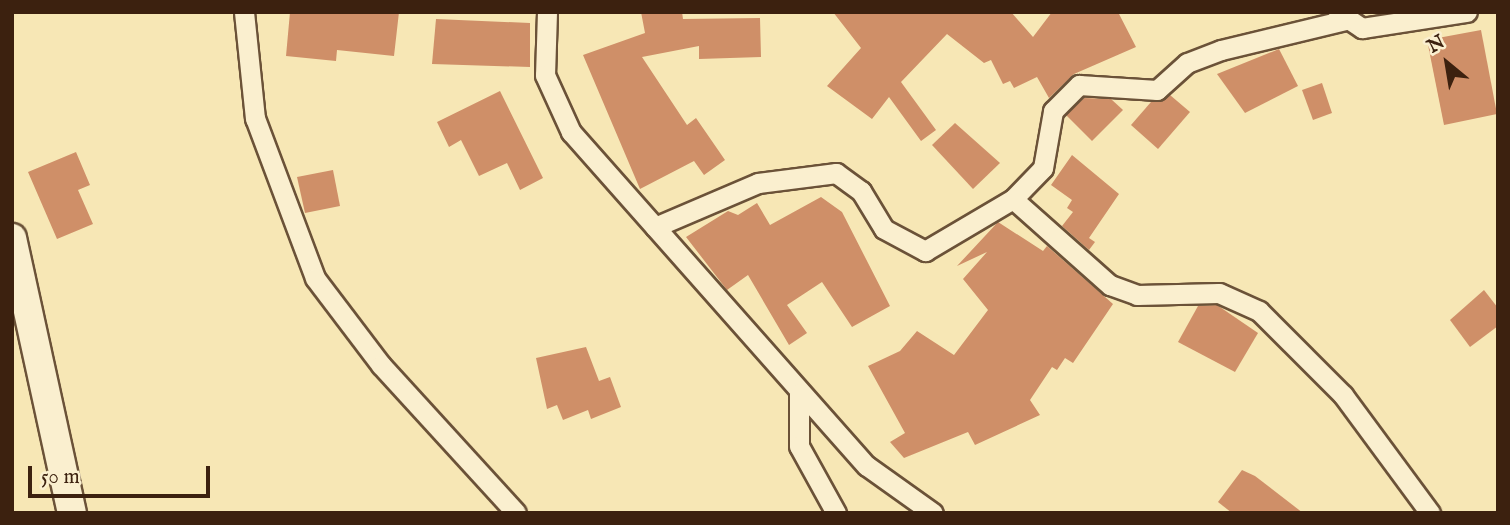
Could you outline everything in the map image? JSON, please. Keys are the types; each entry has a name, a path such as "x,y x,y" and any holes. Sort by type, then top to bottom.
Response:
{"main road":[{"path":"12,238 72,513"}],"street":[{"path":"244,12 255,118 315,278 381,365 516,513"},
{"path":"547,12 545,75 554,103 587,153 867,466 933,513"},
{"path":"654,227 758,183 836,173 861,191 884,229 925,251 1013,199 1043,168 1053,111 1079,85 1157,90 1187,63 1221,50 1342,16 1362,28 1467,12"},
{"path":"1013,199 1110,285 1137,295 1219,293 1259,311 1343,395 1430,513"},
{"path":"799,393 799,446 836,513"}],"building":[{"path":"290,12 399,12 394,56 337,50 336,61 286,56"},
{"path":"641,12 682,12 683,19 760,18 761,57 699,59 699,46 642,57 687,125 696,118 725,160 704,175 694,161 640,189 583,55 645,33"},
{"path":"833,12 1011,12 1033,37 1052,12 1118,12 1136,47 1074,74 1049,98 1037,77 1014,88 1010,81 1003,84 991,60 984,63 947,34 901,82 936,130 921,141 889,97 872,119 827,86 861,48"},
{"path":"436,19 530,23 530,67 432,64"},
{"path":"1481,30 1497,114 1444,125 1427,40"},
{"path":"1279,49 1298,86 1245,113 1217,74"},
{"path":"1322,83 1332,113 1313,120 1302,90"},
{"path":"500,91 543,178 520,190 507,163 479,176 461,140 449,147 437,122"},
{"path":"1170,95 1190,112 1158,149 1131,125 1151,102"},
{"path":"1084,98 1111,99 1123,110 1092,141 1066,115"},
{"path":"955,123 1000,163 973,189 932,145"},
{"path":"76,152 90,185 78,190 93,224 57,239 28,172"},
{"path":"1072,155 1119,194 1089,238 1095,242 1089,250 1062,226 1073,212 1067,208 1072,200 1051,185"},
{"path":"333,170 340,206 305,213 297,177"},
{"path":"821,197 842,212 890,306 852,327 822,282 787,305 807,333 789,345 748,275 727,290 686,237 728,211 738,215 757,203 770,225"},
{"path":"998,222 1043,251 1047,246 1113,304 1073,363 1065,358 1057,370 1052,367 1030,400 1040,415 975,445 968,432 904,458 890,442 905,433 868,366 900,351 917,331 954,355 988,310 963,279 987,252 957,266"},
{"path":"1484,290 1498,308 1498,326 1470,347 1450,320"},
{"path":"1217,305 1258,333 1235,372 1178,342 1198,306"},
{"path":"586,347 599,381 610,377 621,407 591,419 588,410 563,420 557,405 547,409 536,358"},
{"path":"1242,470 1255,476 1303,513 1232,513 1218,502"}]}
